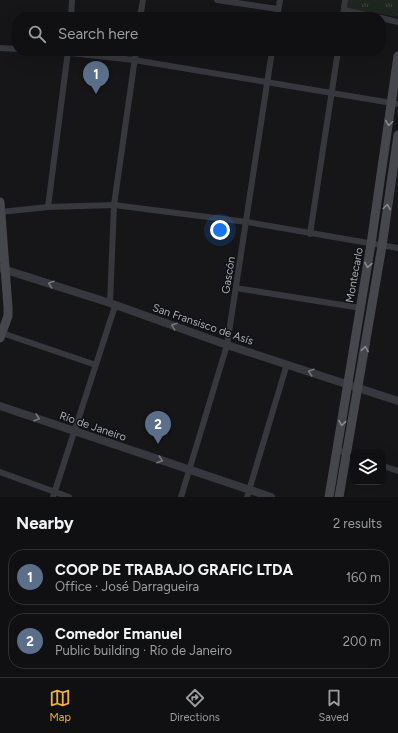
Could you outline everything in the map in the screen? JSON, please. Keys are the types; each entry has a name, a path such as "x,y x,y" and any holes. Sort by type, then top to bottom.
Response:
{"main road":[{"name":"Montecarlo","path":"329,497 346,453 348,384 395,104 398,56"},
{"name":"Montecarlo","path":"339,497 395,174 398,135"},
{"path":"0,202 3,268 8,316 1,336"}],"street":[{"path":"71,12 72,0"},
{"path":"141,12 143,0"},
{"path":"217,0 278,9"},
{"path":"278,12 280,0"},
{"path":"343,12 345,0"},
{"path":"386,19 398,22"},
{"path":"0,48 12,49"},
{"path":"48,207 67,56"},
{"path":"105,56 395,104"},
{"path":"53,494 96,365 113,305 114,205 135,56"},
{"name":"Gascón","path":"181,497 227,345 271,56"},
{"path":"310,234 337,56"},
{"path":"383,172 395,174"},
{"path":"0,212 48,207 114,205 247,222 398,248"},
{"name":"San Fransisco de Asís","path":"3,268 398,402"},
{"path":"236,288 360,308"},
{"path":"1,336 96,365"},
{"path":"248,494 287,364"},
{"name":"Río de Janeiro","path":"0,406 190,470 248,494 271,497"},
{"path":"386,467 398,471"},
{"path":"0,472 53,494 69,497"}],"green space":[{"path":"348,0 398,0 398,17 386,15 386,12 370,12 347,8"}],"place":[{"name":"COOP DE TRABAJO GRAFIC LTDA","path":"96,94"},
{"name":"Comedor Emanuel","path":"158,444"}]}
